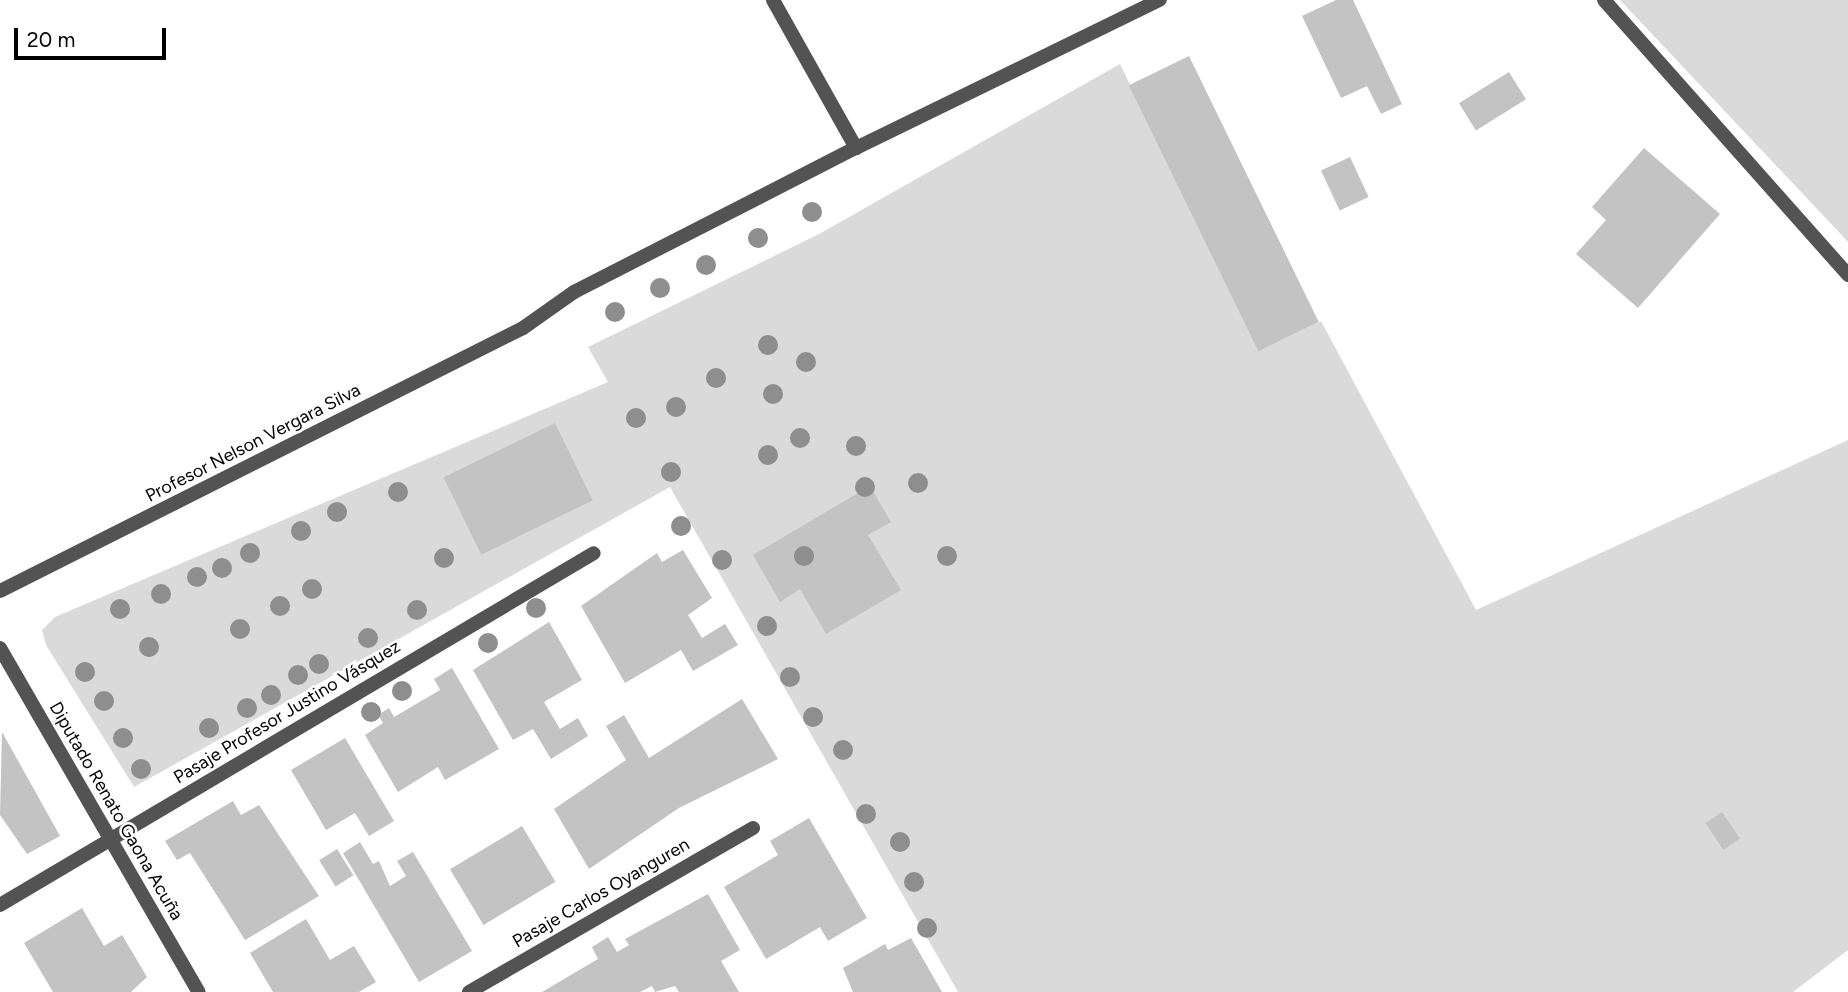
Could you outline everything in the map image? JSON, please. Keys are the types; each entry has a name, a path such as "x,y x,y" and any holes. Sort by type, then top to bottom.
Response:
{"street":[{"path":"773,0 856,148"},
{"name":"Profesor Nelson Vergara Silva","path":"0,591 523,328 574,292 856,148 1160,0"},
{"path":"1604,0 1848,275"},
{"name":"Pasaje Profesor Justino Vásquez","path":"0,905 594,552"},
{"name":"Diputado Renato Gaona Acuña","path":"0,648 199,992"},
{"name":"Pasaje Carlos Oyanguren","path":"469,992 753,828"}],"shaded area":[{"path":"1620,0 1848,0 1848,242 1836,229"},
{"path":"1120,64 1259,351 1321,321 1476,610 1848,440 1848,950 1793,992 958,992 670,487 134,787 46,645 42,630 55,617 608,382 588,347 819,234"}],"building":[{"path":"1336,0 1353,0 1402,104 1381,114 1367,86 1341,98 1302,16"},
{"path":"1189,56 1319,322 1259,351 1129,85"},
{"path":"1509,72 1526,99 1476,130 1459,103"},
{"path":"1644,148 1720,214 1638,308 1576,254 1606,220 1592,207"},
{"path":"1350,157 1369,197 1340,210 1321,171"},
{"path":"555,423 593,500 481,555 444,477"},
{"path":"870,486 891,522 868,535 901,590 826,634 800,589 780,602 753,555"},
{"path":"683,550 712,598 688,615 702,638 725,624 738,645 693,671 681,650 625,683 581,606 657,553 662,562"},
{"path":"549,622 582,680 544,702 560,729 578,718 588,736 551,759 533,729 513,740 473,670"},
{"path":"452,668 499,749 445,780 438,767 398,792 365,735 383,723 378,715 389,708 394,717 440,690 434,679"},
{"path":"742,699 778,759 679,808 589,869 554,809 626,760 606,726 624,715 649,758"},
{"path":"2,732 60,836 27,854 0,815"},
{"path":"345,738 394,821 369,836 355,813 326,830 291,770"},
{"path":"233,801 241,815 259,805 319,896 245,940 190,853 177,860 165,841"},
{"path":"1722,812 1740,839 1723,850 1705,823"},
{"path":"809,818 867,918 828,941 820,927 766,959 724,887 778,855 770,841"},
{"path":"522,826 555,882 483,925 450,869"},
{"path":"360,842 373,864 379,861 390,886 406,876 397,861 413,852 472,951 419,982 343,853"},
{"path":"337,849 353,875 336,886 319,860"},
{"path":"708,894 740,950 721,961 739,992 679,992 675,986 655,992 652,986 640,992 542,992 598,959 592,947 608,937 617,952 629,945 625,939"},
{"path":"82,908 104,946 122,935 147,977 131,992 53,992 24,943"},
{"path":"306,919 330,960 354,946 376,982 359,992 273,992 250,953"},
{"path":"911,938 942,992 853,992 843,968 885,944 888,950"}]}
